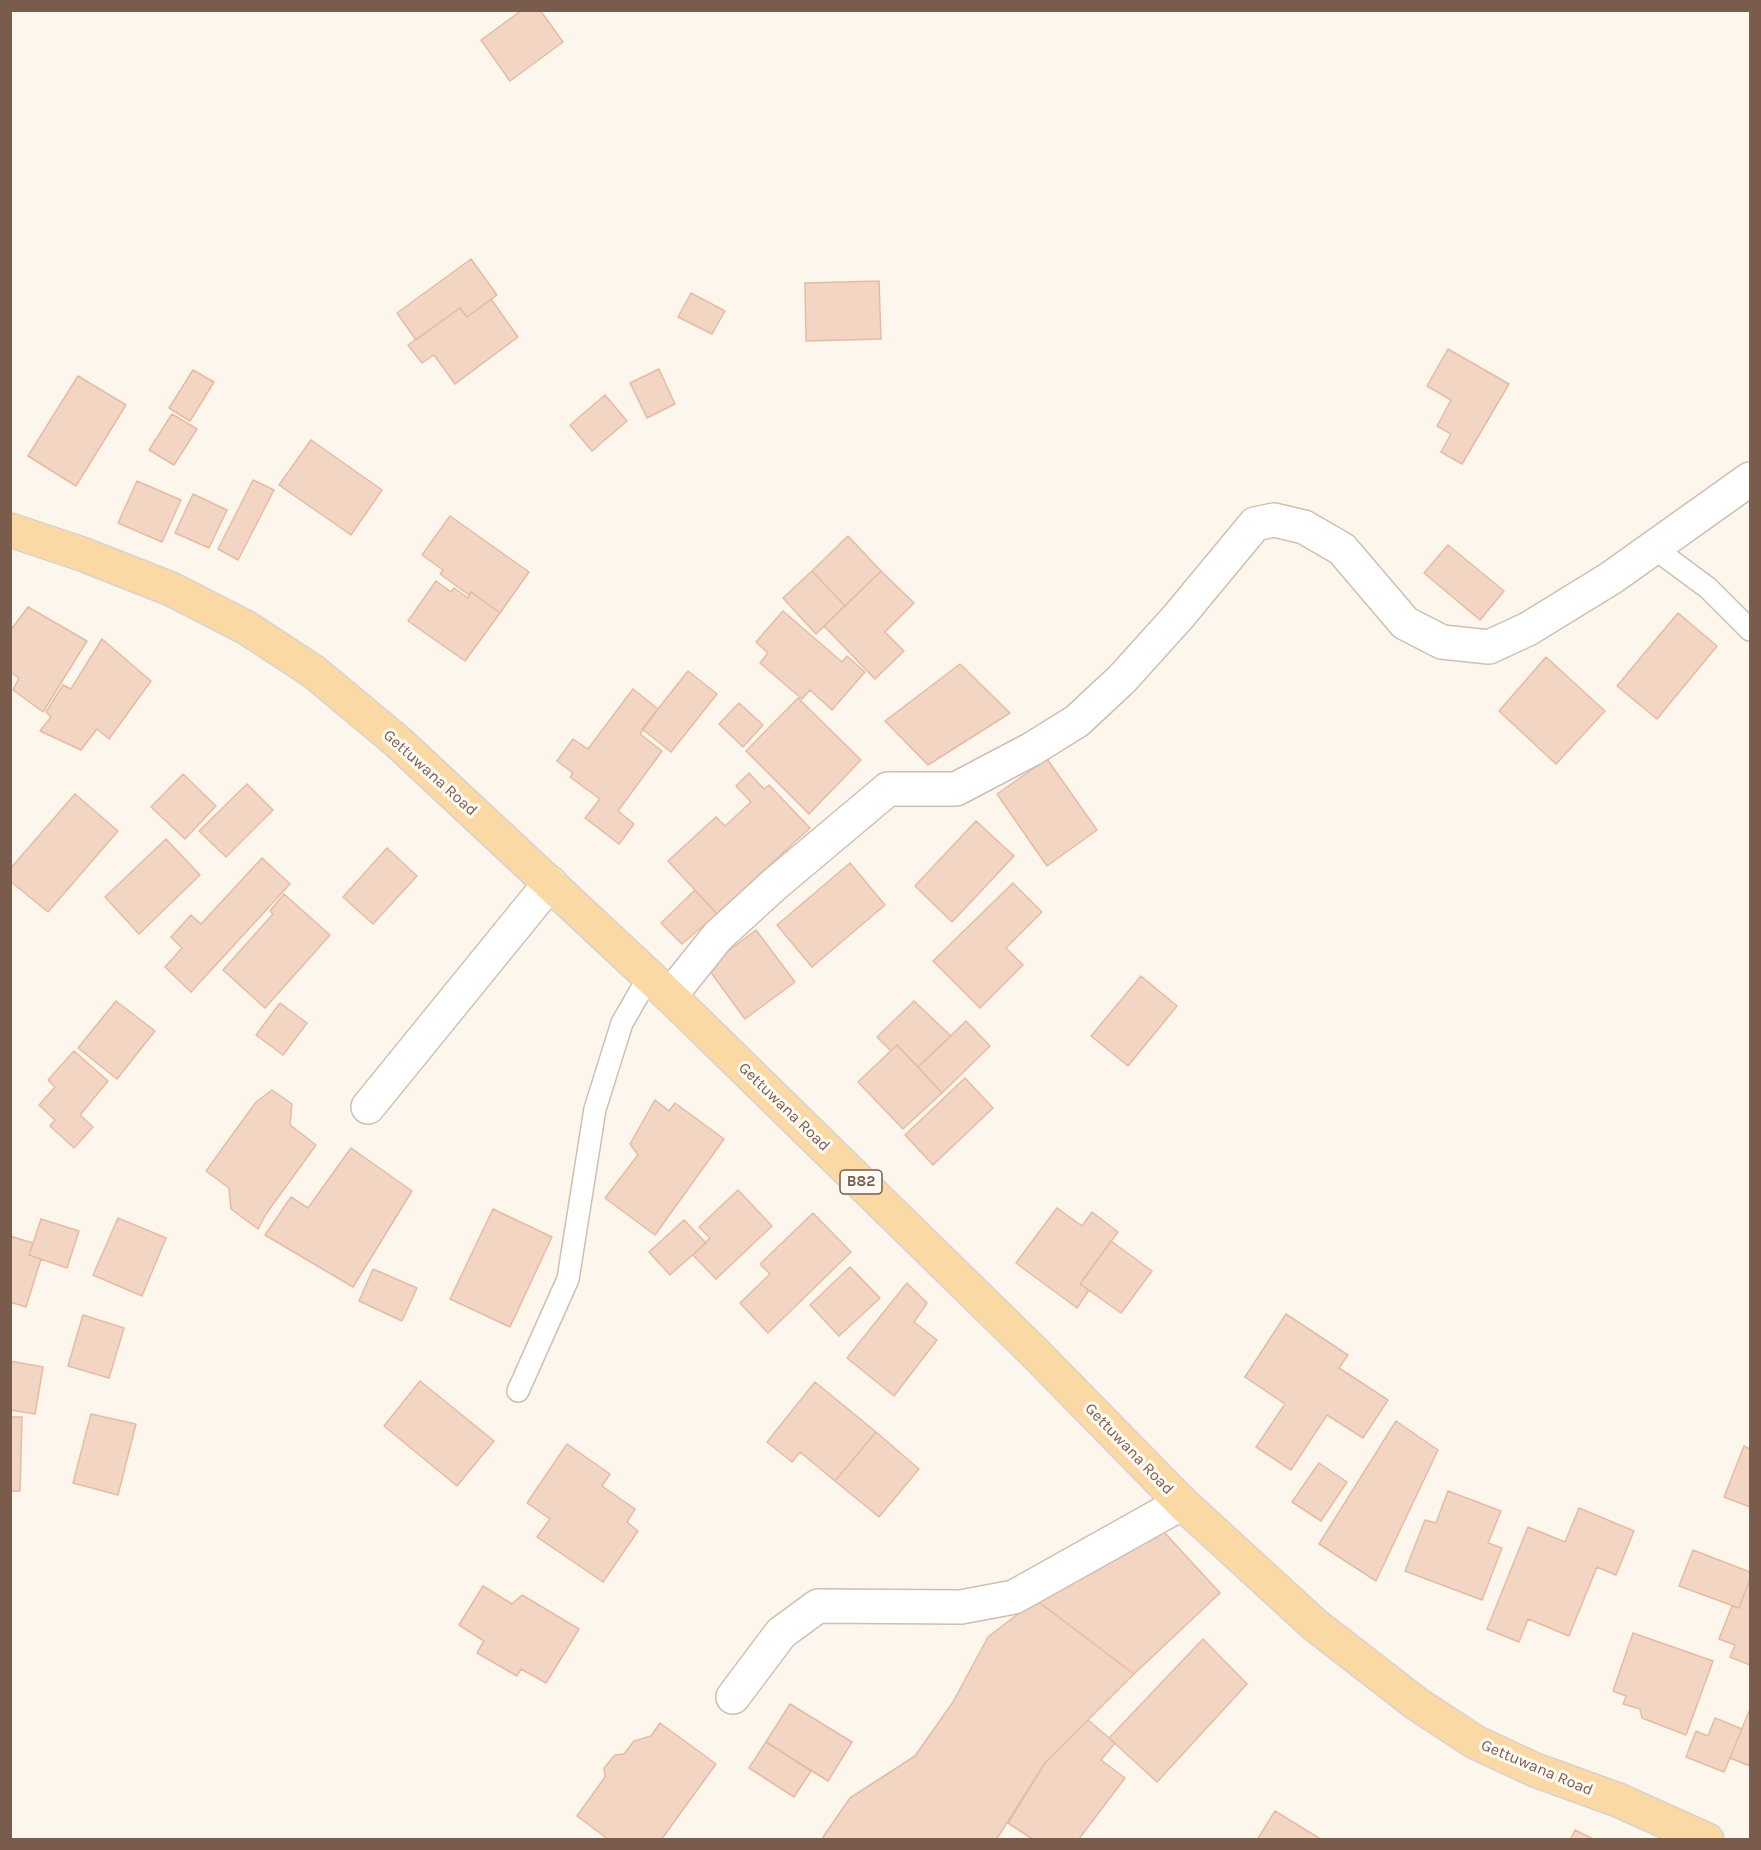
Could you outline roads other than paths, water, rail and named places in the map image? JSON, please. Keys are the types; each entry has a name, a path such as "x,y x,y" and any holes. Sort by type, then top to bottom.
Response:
{"main road":[{"name":"Gettuwana Road","path":"10,530 82,554 171,589 247,628 314,672 398,742 659,986 1034,1352 1182,1503 1315,1625 1417,1704 1475,1742 1535,1770 1618,1800 1707,1839"}],"street":[{"path":"659,986 888,789 956,789 1032,749 1077,721 1122,679 1178,617 1255,524 1274,520 1304,527 1342,549 1405,623 1442,642 1489,646 1528,629 1611,578 1750,479"},
{"path":"368,1107 550,883"},
{"path":"733,1697 781,1633 818,1606 961,1607 1014,1597 1182,1503"}],"lane":[{"path":"1654,548 1708,588 1750,630"},
{"path":"518,1391 568,1279 595,1108 622,1023 659,986"}]}
